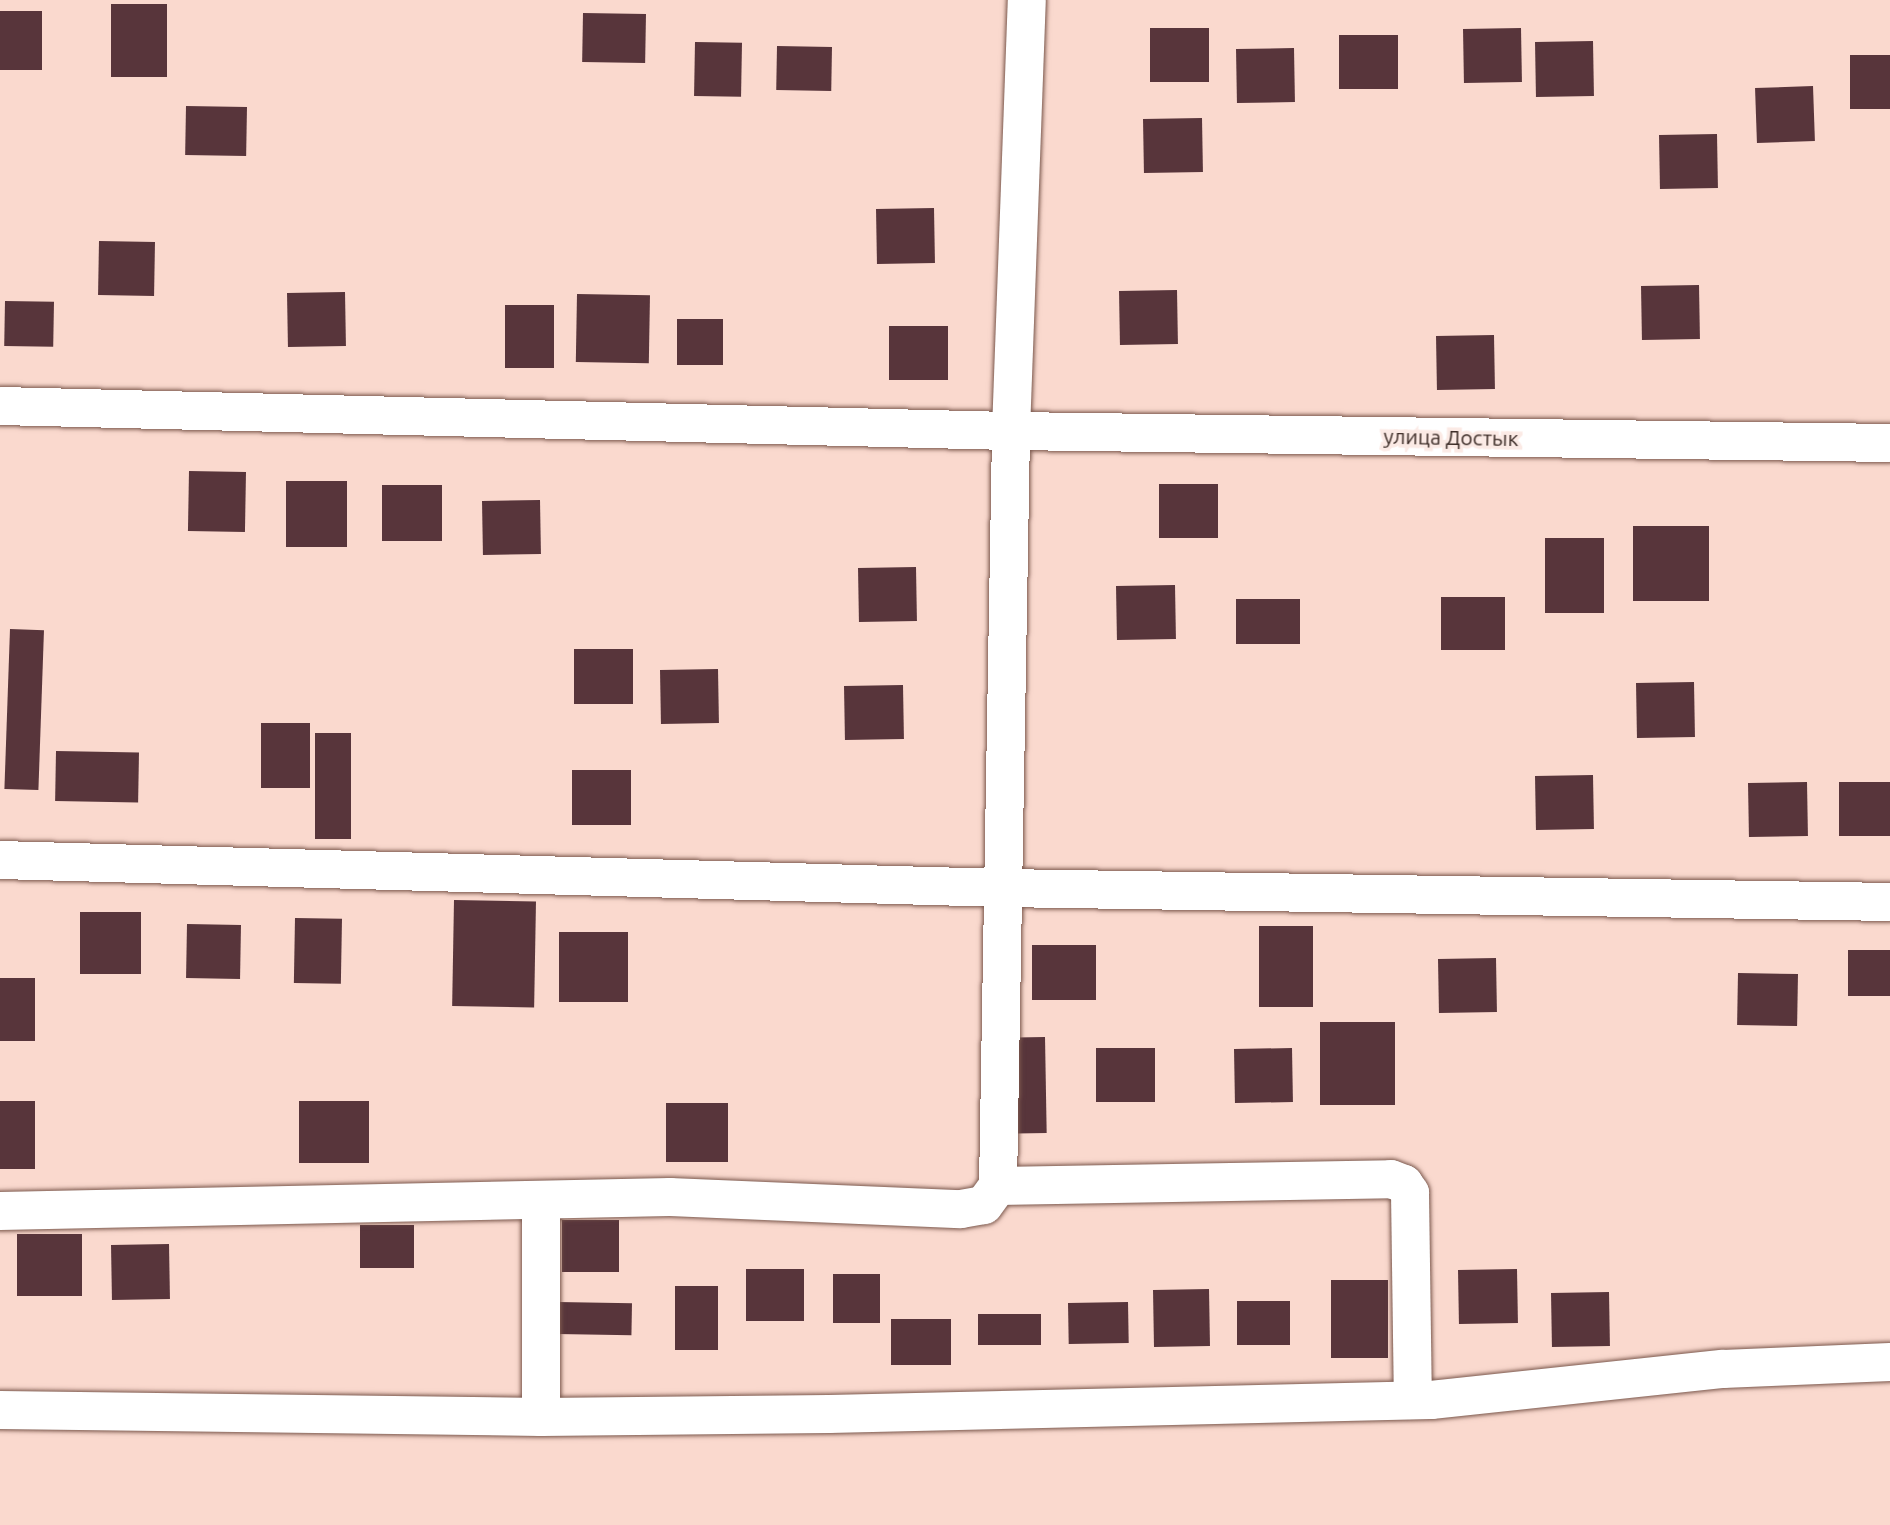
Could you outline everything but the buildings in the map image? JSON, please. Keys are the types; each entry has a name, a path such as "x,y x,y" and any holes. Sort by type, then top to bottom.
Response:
{"street":[{"path":"0,1211 670,1197 961,1209 984,1205 998,1186 1011,431 1027,0"},
{"name":"улица Достык","path":"0,406 1011,431 1890,443"},
{"path":"0,860 1002,888 1890,902"},
{"path":"998,1186 1391,1179 1404,1184 1410,1193 1413,1400"},
{"path":"541,1201 541,1417"},
{"path":"0,1410 541,1417 830,1414 1413,1400 1723,1369 1890,1362"}]}
